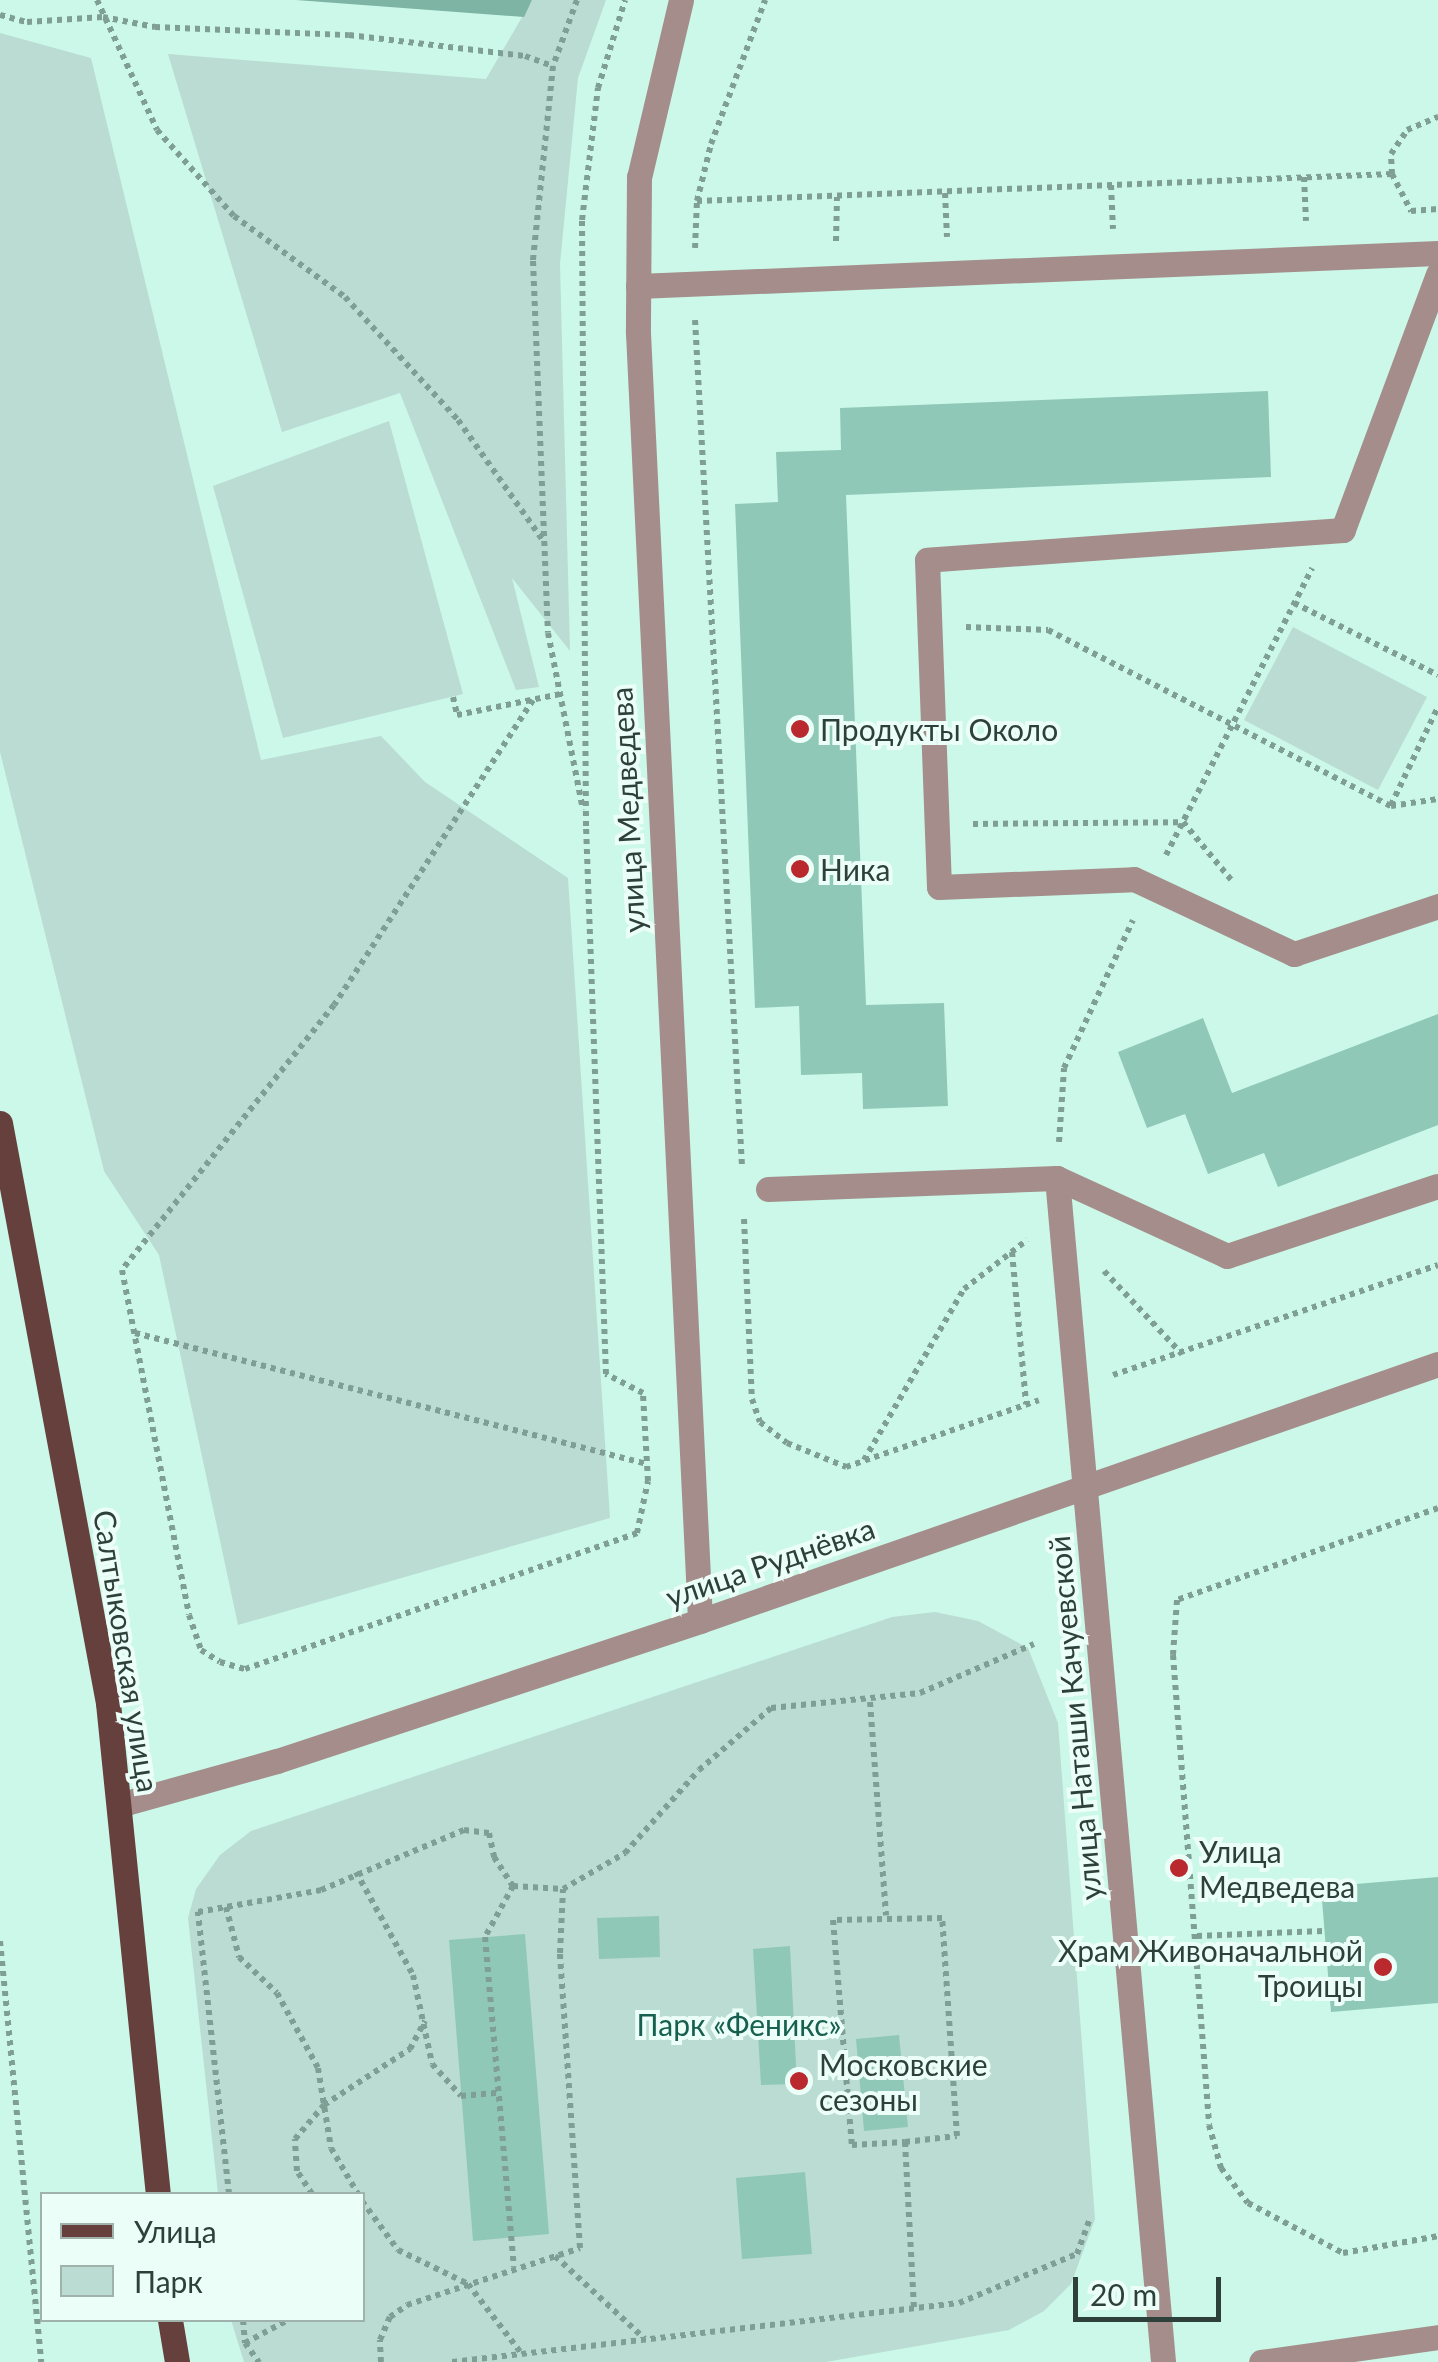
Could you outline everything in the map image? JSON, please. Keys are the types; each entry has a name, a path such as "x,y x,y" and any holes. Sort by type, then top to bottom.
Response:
{"main road":[{"name":"Салтыковская улица","path":"0,1123 108,1703 158,2192"},
{"path":"170,2322 177,2362"}],"street":[{"name":"улица Медведева","path":"681,0 639,177 638,286 642,476 700,1621"},
{"path":"638,286 1438,254"},
{"path":"1438,274 1343,530 928,560 939,887 1134,879 1294,954 1438,906"},
{"path":"768,1189 1057,1178 1227,1256 1438,1186"},
{"name":"улица Наташи Качуевской","path":"1057,1178 1163,2362"},
{"name":"улица Руднёвка","path":"118,1805 278,1761 700,1621 1438,1364"},
{"path":"1262,2362 1438,2337"}],"path":[{"path":"96,0 157,130 234,216 358,311 458,420 544,542"},
{"path":"577,0 553,66 534,261 548,633 586,826"},
{"path":"534,700 334,1005 122,1270 188,1615 201,1650 232,1666 245,1669 638,1534 647,1464 644,1393 606,1374 586,826 582,220 598,88 625,0"},
{"path":"742,1181 693,283 697,201 765,0"},
{"path":"0,15 27,22 103,17 154,27 349,34 525,56 553,66"},
{"path":"1438,117 1407,130 1391,154 1392,174 1411,211 1438,209"},
{"path":"697,201 1392,174"},
{"path":"1057,1178 1064,1068 1149,886 1329,531"},
{"path":"1294,603 1438,675"},
{"path":"930,625 1048,630 1231,728 1390,806 1438,799"},
{"path":"453,697 458,715 560,694"},
{"path":"1390,806 1438,707"},
{"path":"743,1201 752,1399 760,1422 786,1443 846,1468 1438,1265"},
{"path":"864,1461 964,1289 1060,1220 1182,1354"},
{"path":"1012,1252 1026,1404"},
{"path":"135,1333 647,1464"},
{"path":"1438,1508 1176,1600 1173,1655 1209,2125 1221,2168 1248,2203 1343,2253 1438,2236"},
{"path":"513,1886 563,1889 626,1853 699,1770 771,1708 870,1702 920,1692 1034,1644"},
{"path":"870,1702 886,1915"},
{"path":"229,2192 198,1912 321,1890 356,1872 464,1830 489,1833 494,1857 513,1886"},
{"path":"356,1872 413,1975 426,2020 432,2064 461,2096 498,2093"},
{"path":"513,1886 485,1937 514,2268"},
{"path":"381,2362 380,2340 390,2317 435,2292 580,2248 560,1954 563,1889"},
{"path":"226,1907 239,1957 276,1992 318,2068 331,2148 357,2192"},
{"path":"886,1915 942,1918 958,2136 905,2142 852,2145 832,1920 886,1915"},
{"path":"1197,1936 1324,1932"},
{"path":"0,1940 41,2362"},
{"path":"311,2192 297,2171 296,2140 324,2105 410,2049 426,2020"},
{"path":"905,2142 914,2309"},
{"path":"365,2205 398,2250 468,2284 522,2354"},
{"path":"452,2362 959,2303 1076,2254 1090,2218"},
{"path":"554,2255 646,2340"},
{"path":"242,2322 245,2343 260,2362"},
{"path":"245,2343 284,2322"}],"green space":[{"path":"296,0 532,0 524,17"},
{"path":"532,0 606,0 578,78 560,264 570,651 512,578 539,687 516,690 400,393 282,432 168,54 486,79"},
{"path":"0,33 91,58 261,760 381,736 425,782 568,878 610,1518 238,1625 159,1255 104,1171 0,752"},
{"path":"389,421 463,694 283,738 213,486"},
{"path":"1293,627 1427,697 1378,790 1244,720"},
{"name":"Парк «Феникс»","path":"935,1612 978,1621 1028,1648 1058,1723 1095,2219 1071,2284 1044,2311 1009,2330 826,2362 244,2362 232,2322 365,2322 365,2192 218,2192 188,1918 196,1889 220,1855 251,1831 892,1617"}],"building":[{"path":"1268,391 1271,477 846,495 866,1005 944,1003 948,1106 863,1109 862,1073 801,1075 799,1006 755,1008 735,504 778,502 776,452 841,450 840,408"},
{"path":"1438,1014 1438,1125 1278,1187 1264,1153 1208,1174 1185,1114 1147,1128 1118,1052 1203,1018 1232,1093"},
{"name":"Храм Живоначальной Троицы","path":"1438,1877 1438,2003 1331,2012 1321,1887"},
{"path":"659,1916 660,1957 599,1959 597,1918"},
{"path":"525,1934 549,2234 473,2241 449,1940"},
{"path":"790,1946 797,2084 761,2085 753,1949"},
{"path":"899,2035 908,2127 864,2131 856,2039"},
{"path":"805,2172 812,2254 742,2259 736,2178"}],"place":[{"name":"Продукты Около","path":"800,729"},
{"name":"Ника","path":"800,869"},
{"name":"Улица Медведева","path":"1179,1868"},
{"name":"Храм Живоначальной Троицы","path":"1383,1967"},
{"name":"Московские сезоны","path":"799,2081"}]}
